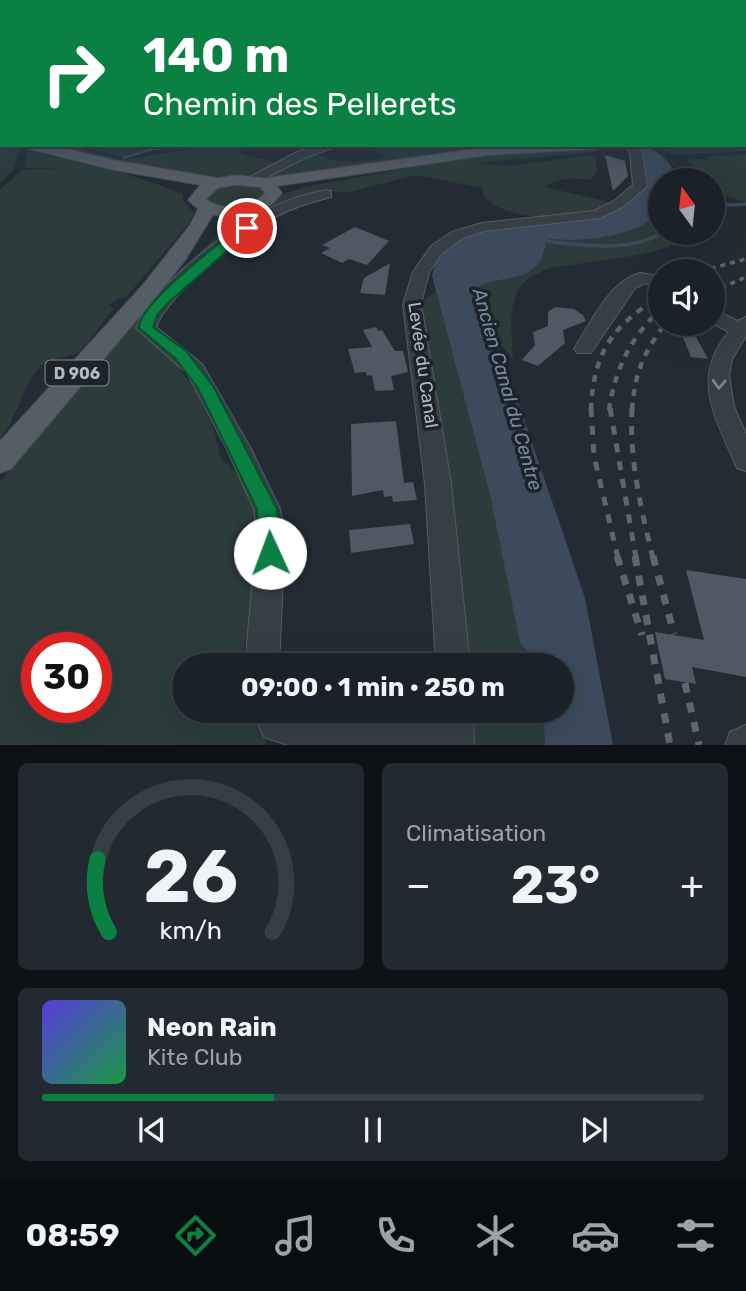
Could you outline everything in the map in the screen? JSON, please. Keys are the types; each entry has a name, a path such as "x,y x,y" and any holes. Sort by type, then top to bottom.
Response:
{"main road":[{"path":"37,147 264,195"},
{"path":"114,165 203,201 237,211 264,195 376,169 489,151 560,147"},
{"path":"203,201 217,183"},
{"name":"D 906","path":"0,461 155,285 200,226 203,201"},
{"name":"D 906","path":"155,285 237,211"}],"street":[{"path":"263,653 271,536 267,509 244,459 195,369 151,334 146,328 146,322 164,299 216,251 301,155 327,147"},
{"name":"Levée du Canal","path":"452,653 448,571 434,441 412,304 414,286 434,253 446,242 468,230 496,224 596,214 621,203 640,186 636,153 632,147"},
{"path":"264,195 326,194"},
{"path":"584,349 629,283 648,278"},
{"path":"725,320 743,326 723,358 717,389 746,461"},
{"path":"277,723 299,730 456,730"}],"shaded area":[{"path":"0,147 22,149 14,169 0,184"},
{"path":"57,147 75,147 121,160 204,147 248,147 240,151 242,154 279,163 248,175 201,180"},
{"path":"85,147 165,147 150,149 120,157"},
{"path":"358,147 502,147 264,177 312,152 347,161 384,157 381,153"},
{"path":"746,147 746,151 679,155 653,148"},
{"path":"600,148 595,152 475,163 505,166 596,156 596,171 591,180 561,180 545,187 609,202 606,207 577,215 524,215 494,204 483,195 483,188 416,175 346,193 330,191 273,207 271,205 283,194 306,187 445,161 546,150"},
{"path":"28,151 106,169 182,194 183,201 194,213 189,223 126,297 119,298 108,306 114,308 79,351 48,361 33,375 0,438 0,189 23,170 61,168 24,168"},
{"path":"746,155 746,202 725,195 725,168 694,168 688,162 688,159 707,159 707,156"},
{"path":"252,183 264,189 265,195 250,203 223,206 206,202 204,195 219,186"},
{"path":"248,214 259,214 150,306 137,325 140,333 175,362 196,392 214,430 220,457 241,478 258,519 259,564 244,653 172,653 172,723 259,723 266,738 265,745 0,745 0,482 141,312 220,232"},
{"path":"648,222 648,245 673,245 627,257 550,268 524,283 517,294 512,312 513,359 496,339 479,287 527,273 541,260 549,238 606,235"},
{"path":"436,291 490,495 520,643 528,653 462,653 418,305"},
{"path":"466,723 544,723 545,745 467,745"}],"water":[{"name":"Ancien Canal du Centre","path":"635,147 655,151 672,167 648,168 648,222 621,233 592,239 549,239 541,260 527,273 479,287 585,598 613,745 545,745 544,723 574,723 574,653 528,653 520,643 490,495 432,275 438,255 471,231 587,219 643,188"}],"building":[{"path":"605,155 625,161 628,176 613,191"},
{"path":"355,227 389,241 367,265 349,259 342,263 321,253 330,248 322,245"},
{"path":"390,263 385,295 360,293 364,278"},
{"path":"555,307 574,309 583,315 586,321 563,330 565,343 538,366 522,360 535,345 533,332 548,326 548,312"},
{"path":"376,327 378,331 382,330 395,351 403,351 408,372 391,376 394,390 375,391 372,375 367,376 366,372 355,373 348,349 372,347 363,330"},
{"path":"682,336 696,337 708,359 691,357"},
{"path":"396,421 404,483 413,482 417,500 393,502 392,496 384,497 383,490 352,496 351,424"},
{"path":"410,524 414,544 351,553 349,530"},
{"path":"686,570 746,579 746,677 692,667 696,684 665,679 655,632 704,640"}],"waterway":[{"path":"123,158 168,147"},
{"path":"299,147 308,149"},
{"path":"725,205 746,204"},
{"path":"544,241 604,246 648,239"}],"railway":[{"path":"725,265 746,259"},
{"path":"725,286 746,277"},
{"path":"591,409 596,373 608,343 629,319 648,305"},
{"path":"609,410 620,368 632,343 648,322"},
{"path":"632,410 641,364 657,336"},
{"path":"610,408 636,558"},
{"path":"591,409 594,456 618,558"},
{"path":"632,410 634,465 653,558"},
{"path":"617,556 642,635"},
{"path":"635,556 670,745"},
{"path":"653,556 674,634"},
{"path":"685,683 699,745"}],"route":[{"path":"247,228 216,251 164,299 151,313 146,328 195,369 205,386 267,509 271,536 270,553"}]}
